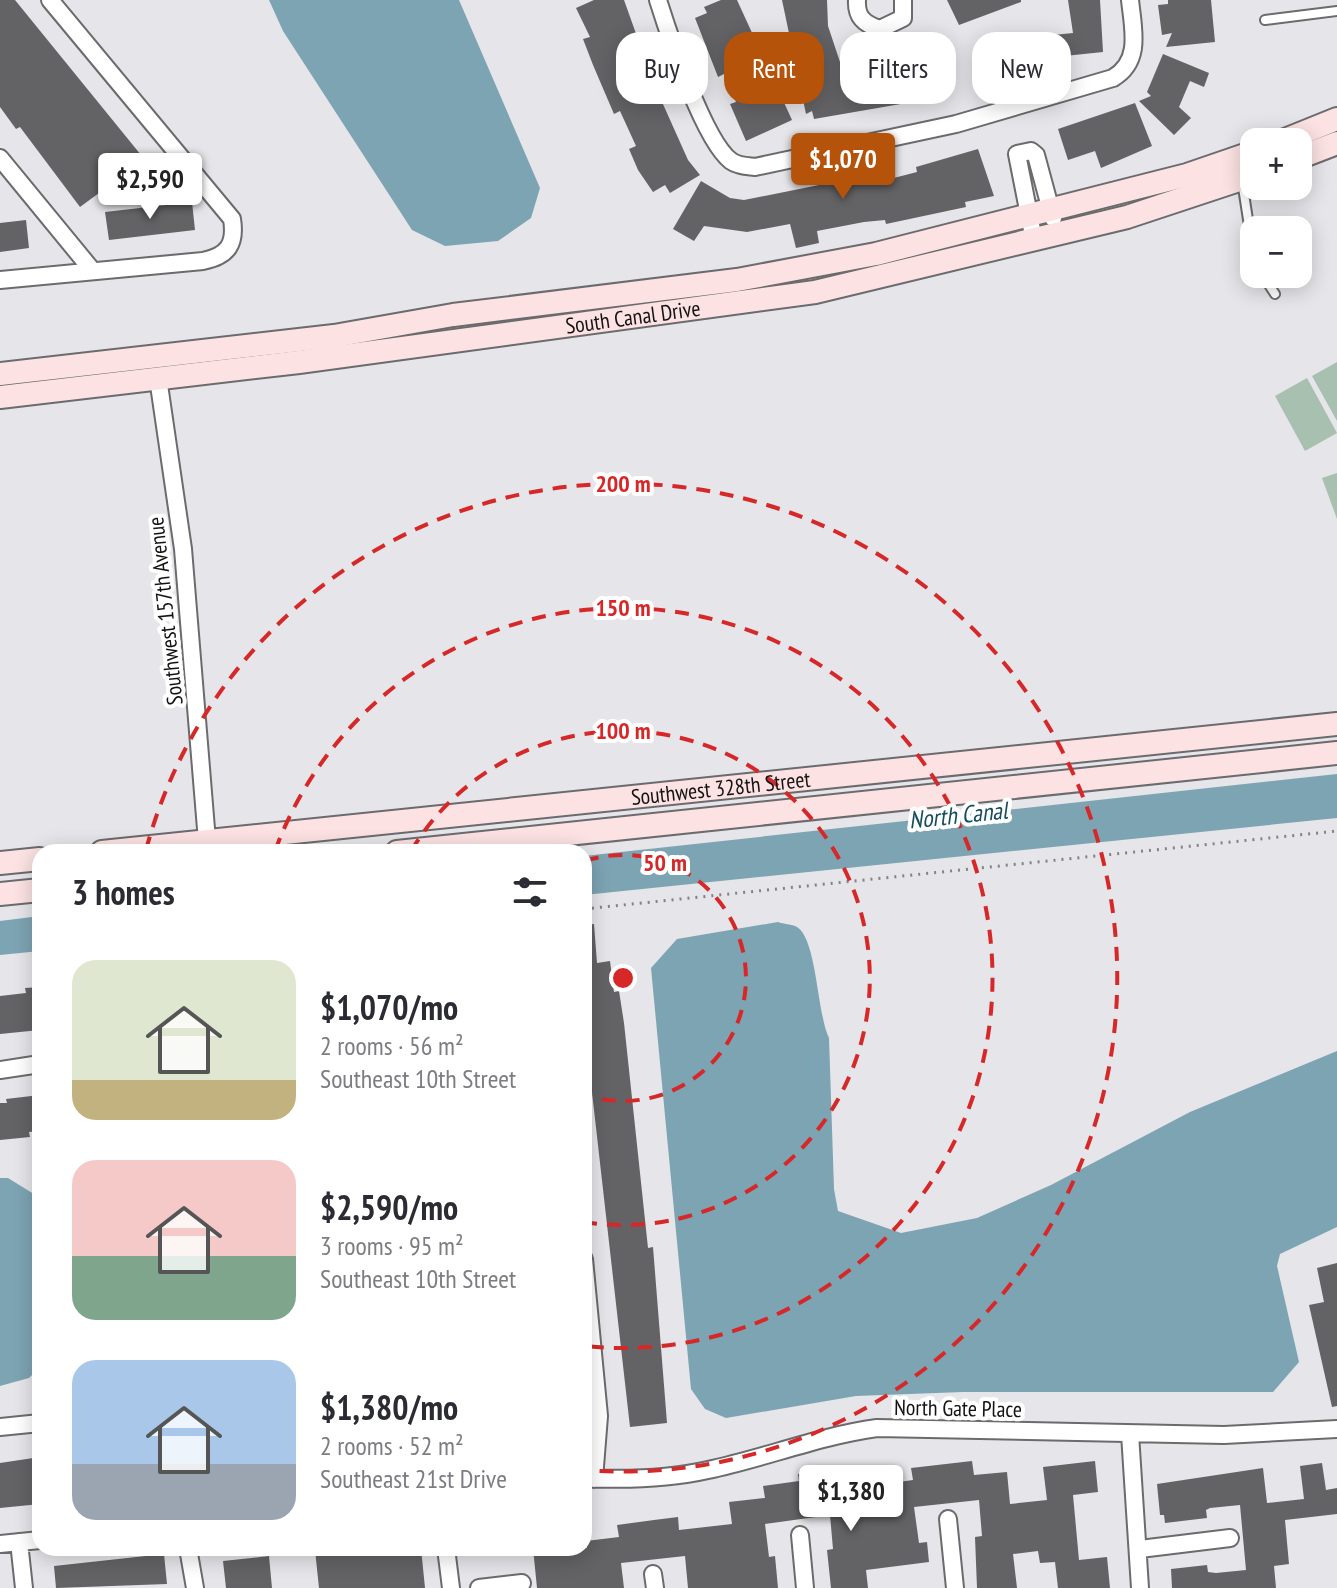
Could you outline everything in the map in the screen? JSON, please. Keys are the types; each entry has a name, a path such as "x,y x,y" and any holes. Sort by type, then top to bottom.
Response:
{"street":[{"path":"0,280 219,258 233,242 232,219 50,0"},
{"path":"658,0 685,75 718,148 738,165 755,167 910,136 1055,97 1125,71 1133,59 1130,0"},
{"path":"857,0 856,11 866,25 880,29 903,18 903,0"},
{"path":"1312,129 1337,119"},
{"path":"1312,153 1337,143"},
{"path":"1034,240 1015,160 1017,154 1024,151 1036,155 1057,234"},
{"name":"South Canal Drive","path":"0,374 334,336 453,315 737,280 876,254 1187,175 1240,157"},
{"path":"0,158 92,270"},
{"name":"South Canal Drive","path":"0,397 815,292 1127,217 1240,181"},
{"name":"Southwest 157th Avenue","path":"158,378 183,549 207,841"},
{"name":"Southwest 328th Street","path":"178,844 1337,724"},
{"name":"Southwest 328th Street","path":"473,844 1337,753"},
{"path":"0,863 32,860"},
{"path":"0,894 32,891"},
{"path":"0,1070 32,1065"},
{"path":"592,1363 599,1416 592,1459"},
{"path":"0,1427 32,1424"},
{"name":"North Gate Place","path":"592,1478 694,1473 821,1438 877,1428 1130,1434 1263,1434 1337,1429"},
{"path":"1130,1434 1140,1549 1140,1588"},
{"path":"948,1519 955,1588"},
{"path":"800,1535 805,1588"},
{"path":"1140,1549 1230,1538"},
{"path":"0,1544 32,1541"},
{"path":"19,1542 24,1588"},
{"path":"189,1556 195,1588"},
{"path":"447,1556 451,1588"},
{"path":"479,1588 522,1583"}],"lane":[{"path":"1265,20 1337,11"},
{"path":"1271,288 1275,294"}],"path":[{"path":"592,908 1337,831"}],"green space":[{"path":"1337,362 1337,421 1312,376"},
{"path":"1307,378 1337,433 1305,451 1275,396"},
{"path":"1337,473 1337,519 1322,478"}],"water":[{"path":"269,0 459,0 540,188 531,218 498,241 445,246 412,230 283,31"},
{"name":"North Canal","path":"1337,774 1337,818 592,894 592,855"},
{"path":"32,917 32,952 0,955 0,921"},
{"path":"778,922 795,926 804,934 813,961 829,1038 834,1189 838,1211 901,1233 977,1218 1051,1185 1190,1112 1337,1051 1337,1227 1280,1254 1277,1266 1299,1362 1273,1392 963,1392 856,1396 726,1418 705,1409 691,1389 651,968 677,939"},
{"path":"0,1178 8,1178 32,1193 32,1375 0,1386"}],"building":[{"path":"0,0 15,0 154,171 132,189 122,176 80,207 20,127 16,129 0,107"},
{"path":"594,0 624,0 635,32 616,32 616,104 663,104 688,160 700,175 670,193 665,185 653,192 629,149 636,146 620,111 614,114 593,65 583,39 590,37 576,8"},
{"path":"721,0 737,0 752,32 724,32 724,74 718,77 708,51 708,32 700,32 695,18 707,13 704,7"},
{"path":"782,0 827,0 828,26 840,62 840,104 901,104 814,119 812,111 806,114 804,104 824,104 824,32 789,32"},
{"path":"947,0 1021,0 1021,2 959,25"},
{"path":"1068,0 1100,0 1103,52 1071,55 1073,33"},
{"path":"1168,0 1211,0 1215,42 1166,47 1172,33 1162,35 1158,5 1168,4"},
{"path":"1163,54 1209,73 1204,87 1190,81 1179,107 1191,118 1174,135 1139,101 1151,96 1147,92"},
{"path":"1135,103 1152,146 1101,168 1095,151 1068,160 1058,129"},
{"path":"730,104 785,104 792,120 746,141"},
{"path":"978,149 994,196 965,202 966,207 886,224 885,220 864,222 817,231 819,243 796,248 790,224 747,232 704,226 694,241 673,229 701,181 730,198 744,200 864,176 864,180 885,175 886,180 917,172 916,167"},
{"path":"192,202 195,230 109,240 105,212"},
{"path":"26,220 29,248 0,252 0,223"},
{"path":"592,924 597,963 610,961 614,992 619,991 624,1023 648,1248 653,1247 667,1423 630,1427 592,1092"},
{"path":"25,988 32,988 32,1031 0,1034 0,996 26,993"},
{"path":"32,1096 30,1137 0,1140 0,1103 7,1103 6,1099"},
{"path":"1337,1263 1337,1406 1332,1407 1309,1305 1324,1302 1317,1268"},
{"path":"32,1458 32,1505 0,1508 0,1463"},
{"path":"972,1461 974,1475 1007,1472 1010,1504 1047,1500 1043,1467 1095,1461 1098,1492 1073,1495 1079,1560 1107,1557 1110,1588 1058,1588 1055,1562 1040,1563 1038,1551 1013,1554 1017,1588 977,1588 975,1537 982,1536 979,1500 914,1507 919,1543 927,1542 929,1562 866,1570 868,1588 831,1588 827,1550 833,1549 830,1515 765,1524 769,1557 775,1556 778,1588 688,1588 685,1556 621,1563 624,1588 537,1588 534,1556 592,1556 592,1540 619,1537 617,1525 678,1517 679,1530 732,1524 729,1502 765,1498 763,1486 799,1481 798,1474 822,1471 825,1492 913,1480 911,1468"},
{"path":"1322,1463 1326,1490 1337,1488 1337,1514 1285,1520 1289,1564 1274,1566 1276,1588 1172,1588 1171,1569 1207,1565 1208,1572 1246,1570 1240,1505 1210,1508 1206,1510 1207,1518 1165,1523 1164,1515 1160,1515 1157,1484 1263,1468 1267,1503 1304,1499 1300,1466"},
{"path":"164,1556 167,1584 56,1588 54,1566"},
{"path":"269,1556 272,1588 226,1588 223,1561"},
{"path":"316,1556 422,1556 425,1588 319,1588"}]}
